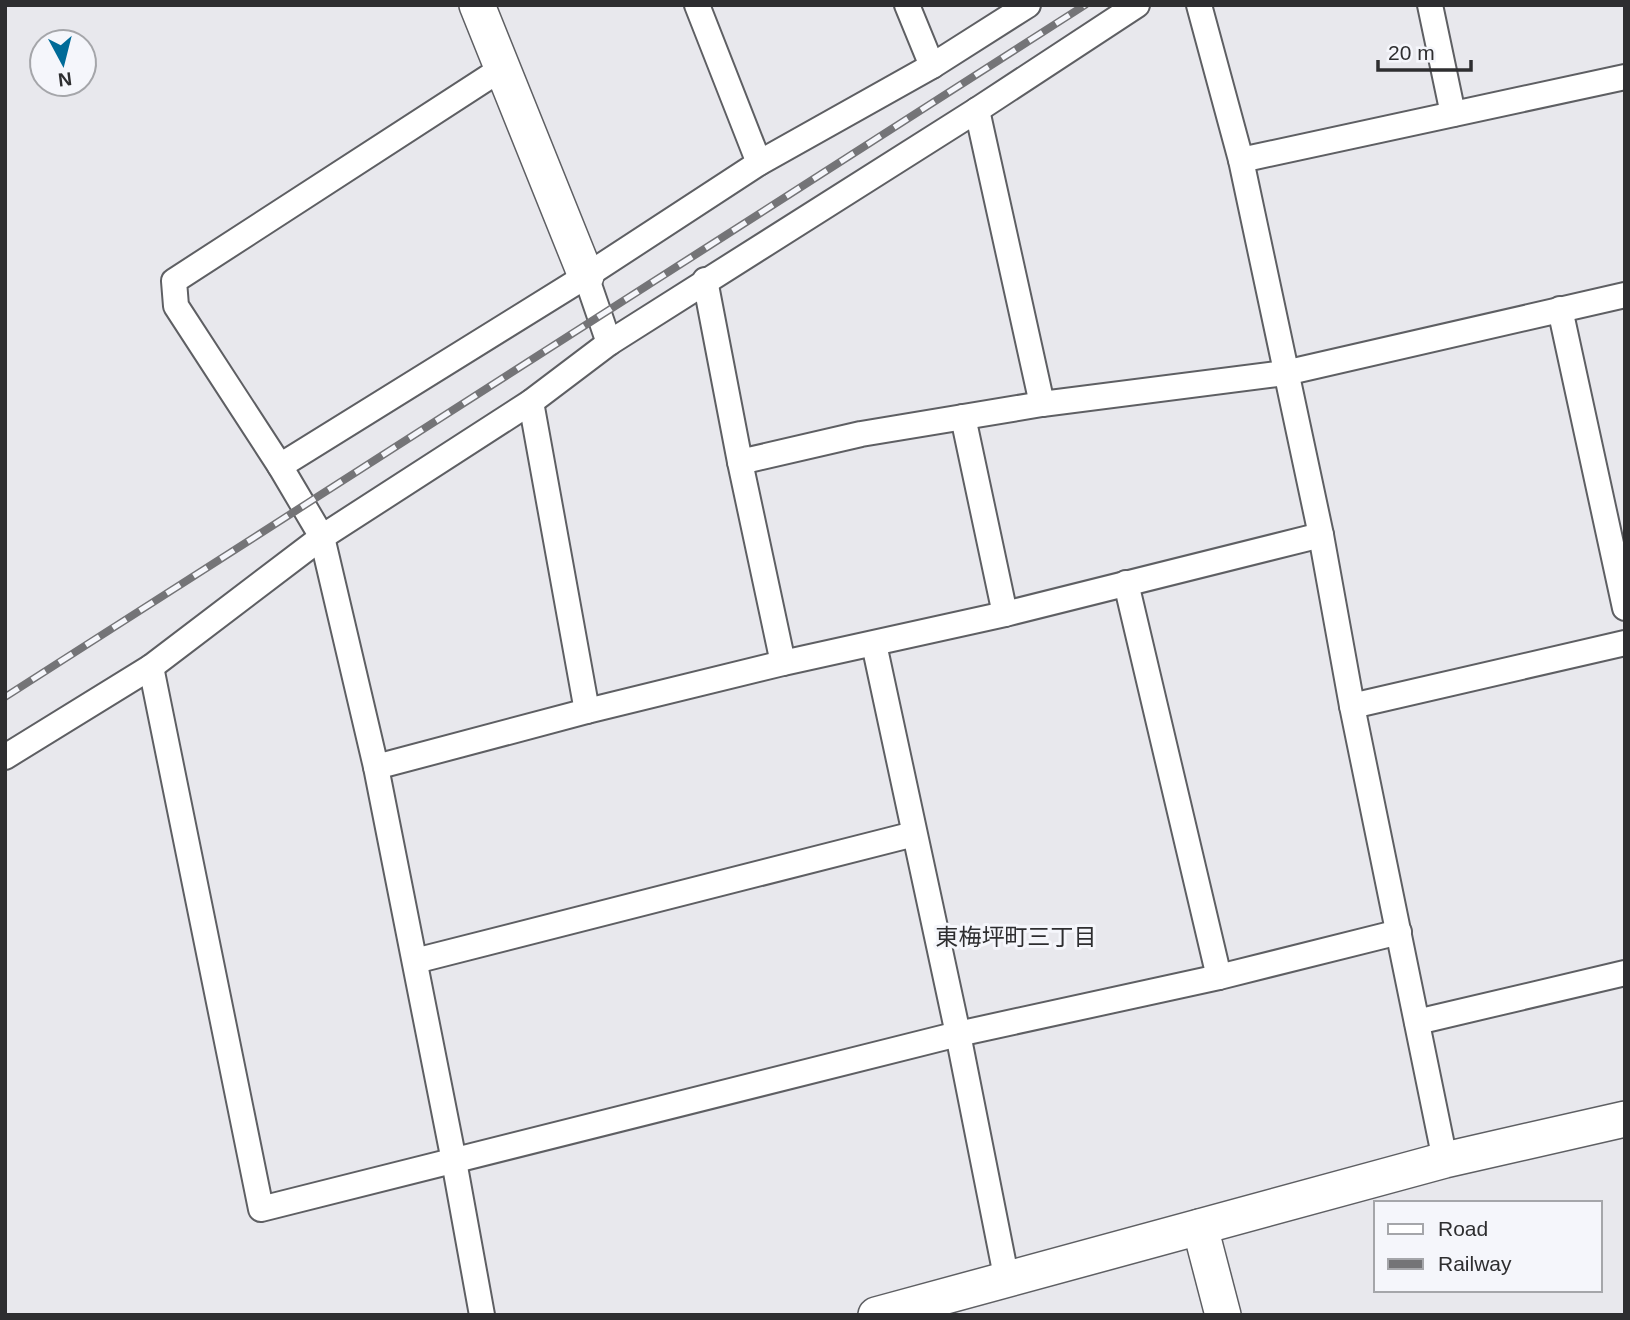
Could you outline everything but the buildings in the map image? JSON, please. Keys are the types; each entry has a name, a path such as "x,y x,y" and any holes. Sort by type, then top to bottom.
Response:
{"street":[{"path":"477,5 586,276 610,343"},
{"path":"697,5 759,163"},
{"path":"907,5 932,66"},
{"path":"280,466 586,276 759,163 932,66 1028,5"},
{"path":"5,757 151,667 322,537 531,402 610,343 1137,5"},
{"path":"1199,5 1241,160 1321,535 1352,706 1445,1160"},
{"path":"1430,5 1453,114"},
{"path":"482,1315 376,767 322,537 280,466 176,306 174,281 502,69"},
{"path":"1241,160 1625,77"},
{"path":"977,110 1042,404"},
{"path":"705,281 783,663"},
{"path":"740,462 861,434 1042,404 1285,373 1625,295"},
{"path":"1560,309 1625,608"},
{"path":"531,402 587,712"},
{"path":"963,417 1005,614"},
{"path":"376,767 783,663 1005,614 1321,535"},
{"path":"1126,583 1219,977"},
{"path":"1352,706 1625,643"},
{"path":"874,644 958,1034 1007,1281"},
{"path":"151,667 261,1209 958,1034 1219,977 1399,932"},
{"path":"415,961 914,834"},
{"path":"1417,1022 1625,973"},
{"path":"876,1315 1445,1160 1625,1119"},
{"path":"1200,1227 1223,1315"}],"railway":[{"path":"5,697 1085,5"}],"district":[{"name":"東梅坪町三丁目","path":"1016,937"}]}
